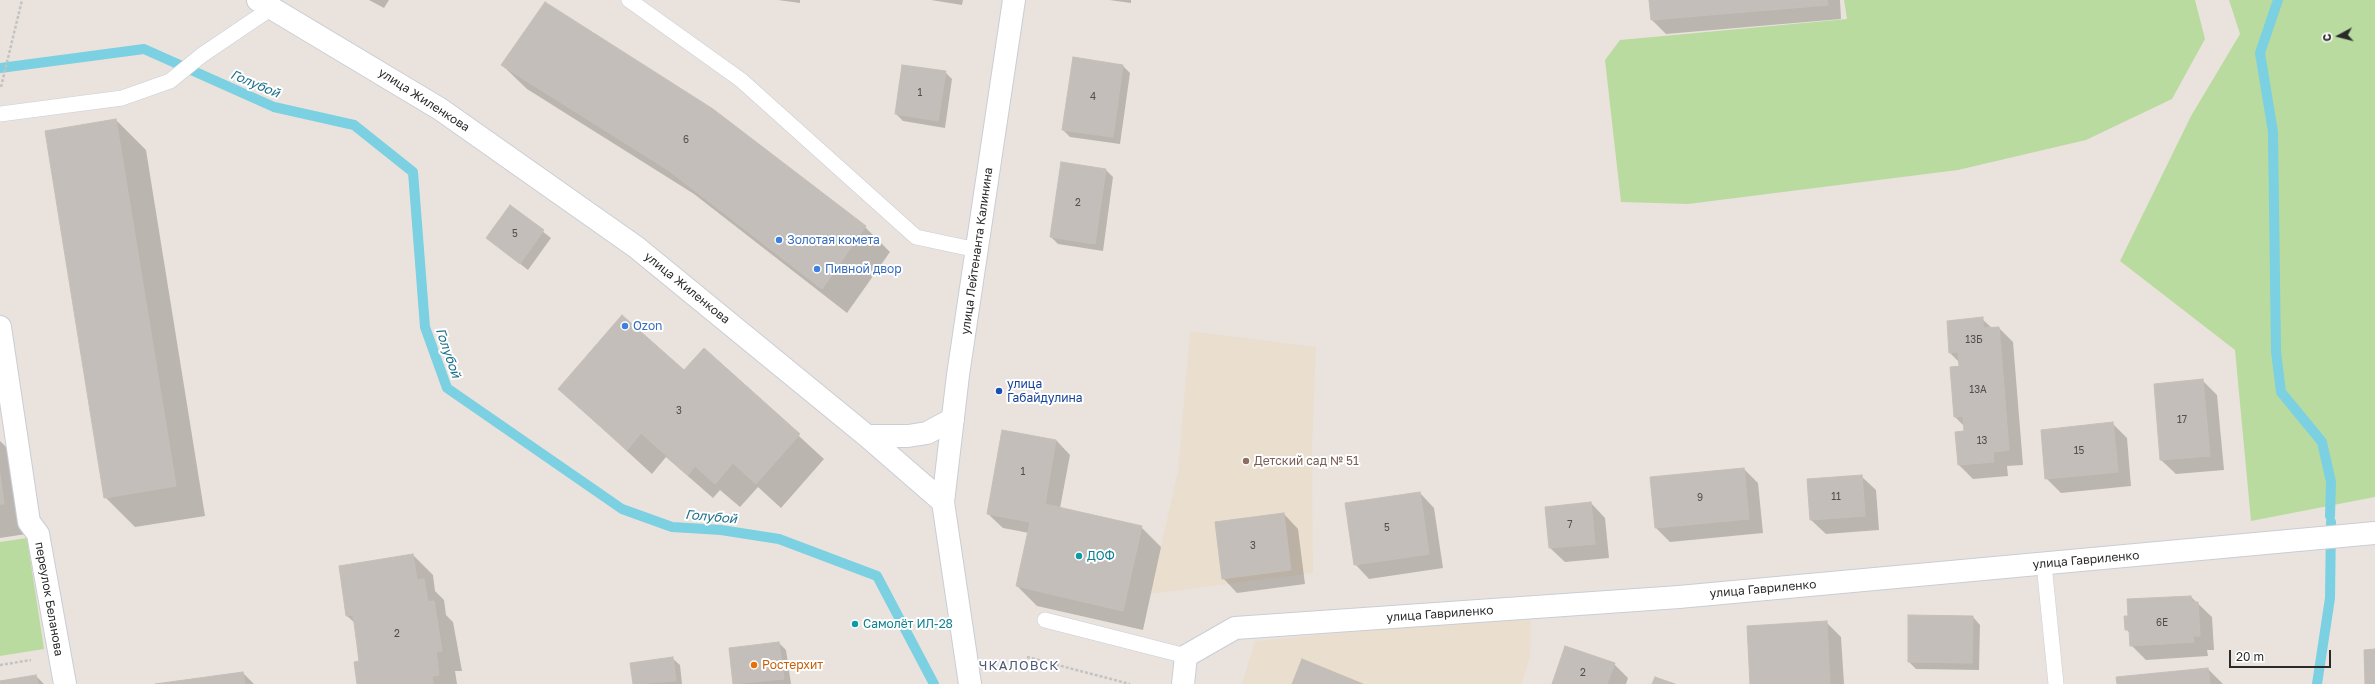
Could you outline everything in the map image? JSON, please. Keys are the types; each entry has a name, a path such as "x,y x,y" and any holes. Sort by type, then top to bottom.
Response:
{"street":[{"name":"улица Лейтенанта Калинина","path":"943,502 953,419 1014,0"},
{"name":"улица Жиленкова","path":"266,3 440,109 636,247 867,436 943,502"},
{"name":"переулок Беланова","path":"0,327 29,522 38,534 65,684"},
{"path":"867,436 908,436 927,433 953,419"},
{"path":"943,502 970,684"},
{"name":"улица Гавриленко","path":"1186,656 1235,628 1679,597 2375,533"},
{"path":"1183,684 1186,656"}],"lane":[{"path":"629,0 741,80 916,237 977,250"},
{"path":"0,114 122,98 170,81 266,3"},
{"path":"2044,564 2056,684"},
{"path":"1045,620 1186,656"}],"path":[{"path":"2,80 22,0"},
{"path":"1027,657 1130,684"}],"shaded area":[{"name":"Детский сад № 51","path":"1190,331 1316,347 1312,450 1313,573 1150,594 1178,471"},
{"path":"1531,615 1530,656 1522,684 1242,684 1255,641"}],"green space":[{"path":"1844,0 2195,0 2205,39 2172,99 2086,140 1958,170 1688,204 1621,202 1605,60 1620,40 1847,19"},
{"path":"2229,0 2375,0 2375,497 2251,521 2235,350 2120,261 2191,116 2240,34"},
{"path":"27,538 44,649 0,656 0,542"}],"building":[{"path":"1649,0 1827,0 1828,5 1651,20"},
{"path":"545,2 713,109 866,226 822,289 668,170 501,65"},
{"path":"1073,57 1123,65 1113,137 1062,130"},
{"path":"902,65 946,71 938,121 895,114"},
{"path":"116,119 176,486 104,498 45,131"},
{"path":"1061,162 1106,169 1095,244 1050,237"},
{"path":"510,205 544,230 520,264 486,238"},
{"path":"622,315 684,370 704,348 800,434 756,484 733,463 715,484 695,466 688,475 641,433 627,450 558,389"},
{"path":"1983,317 1983,328 1999,327 2002,363 1959,366 1958,352 1949,353 1947,321"},
{"path":"2002,363 2006,413 1954,417 1950,367"},
{"path":"2203,379 2210,456 2160,460 2154,384"},
{"path":"2006,413 2009,450 1993,452 1994,462 1958,465 1955,432 1964,431 1963,417"},
{"path":"2113,422 2118,472 2045,479 2041,430"},
{"path":"1002,430 1056,440 1045,504 1030,522 987,514"},
{"path":"1744,468 1749,519 1655,528 1650,477"},
{"path":"0,475 4,504 0,504"},
{"path":"1862,475 1865,516 1810,520 1807,479"},
{"path":"1420,492 1429,554 1354,565 1345,503"},
{"path":"1591,502 1595,544 1549,548 1545,507"},
{"name":"ДОФ","path":"1045,504 1142,526 1123,611 1016,586 1030,522"},
{"path":"1284,513 1291,570 1222,579 1215,522"},
{"path":"413,554 417,580 424,579 428,602 434,601 442,651 436,652 439,675 432,676 433,684 357,684 354,662 359,661 353,615 346,616 339,566"},
{"path":"2191,596 2192,602 2198,602 2200,636 2193,636 2194,642 2130,646 2129,630 2125,630 2124,616 2128,616 2127,599"},
{"path":"1908,615 1973,616 1972,663 1908,662"},
{"path":"1827,621 1830,684 1750,684 1747,626"},
{"path":"779,642 784,679 733,684 729,648"},
{"path":"1565,646 1615,663 1607,684 1552,684"},
{"path":"2375,649 2375,684 2365,684 2364,650"},
{"path":"673,657 676,681 633,684 630,663"},
{"path":"1302,659 1363,684 1292,684"},
{"path":"2208,668 2210,684 2117,684 2116,677"},
{"path":"243,672 245,684 155,684"},
{"path":"36,675 38,684 0,684 0,681"},
{"path":"1655,677 1675,684 1652,684"}],"waterway":[{"path":"2278,0 2260,53 2273,132 2276,352 2281,392 2322,442 2331,482 2330,516"},
{"name":"Голубой","path":"0,68 144,49 274,107 354,125 413,172 425,327 447,388 622,509 672,527 721,530 779,539 877,576 934,684"},
{"path":"2317,684 2330,598 2331,522"}],"place":[{"name":"Золотая комета","path":"779,240"},
{"name":"Пивной двор","path":"817,269"},
{"name":"Ozon","path":"625,326"},
{"name":"улица Габайдулина","path":"999,391"},
{"name":"Детский сад № 51","path":"1246,461"},
{"name":"ДОФ","path":"1079,556"},
{"name":"Самолёт ИЛ-28","path":"855,624"},
{"name":"Ростерхит","path":"754,665"}],"district":[{"name":"ЧКАЛОВСК","path":"1019,666"}]}
